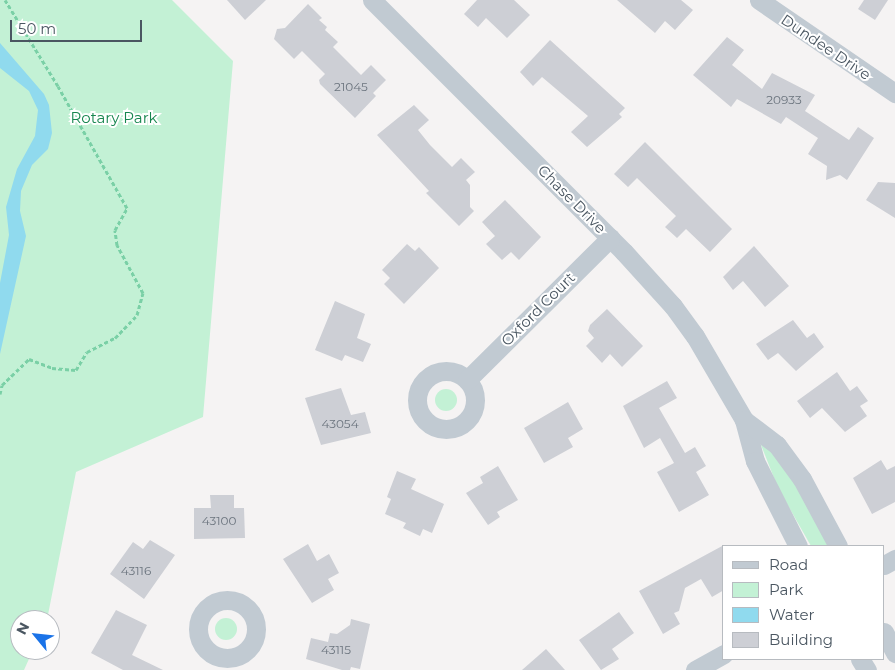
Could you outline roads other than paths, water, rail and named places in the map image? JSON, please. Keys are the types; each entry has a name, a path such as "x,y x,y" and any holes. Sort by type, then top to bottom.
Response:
{"street":[{"name":"Chase Drive","path":"372,0 610,238 679,313 744,420 755,461 797,545"},
{"name":"Dundee Drive","path":"759,0 895,93"},
{"name":"Oxford Court","path":"467,380 610,238"},
{"name":"Chase Drive","path":"744,420 778,445 802,479 837,545"},
{"path":"885,634 895,653"},
{"path":"696,670 722,655"}],"water":[{"path":"0,43 44,94 49,105 52,133 48,149 32,165 21,191 20,211 26,236 0,354 0,283 9,235 6,207 17,169 35,136 38,110 29,91 0,68"}],"park label":[{"name":"Rotary Park","path":"114,118"}]}
